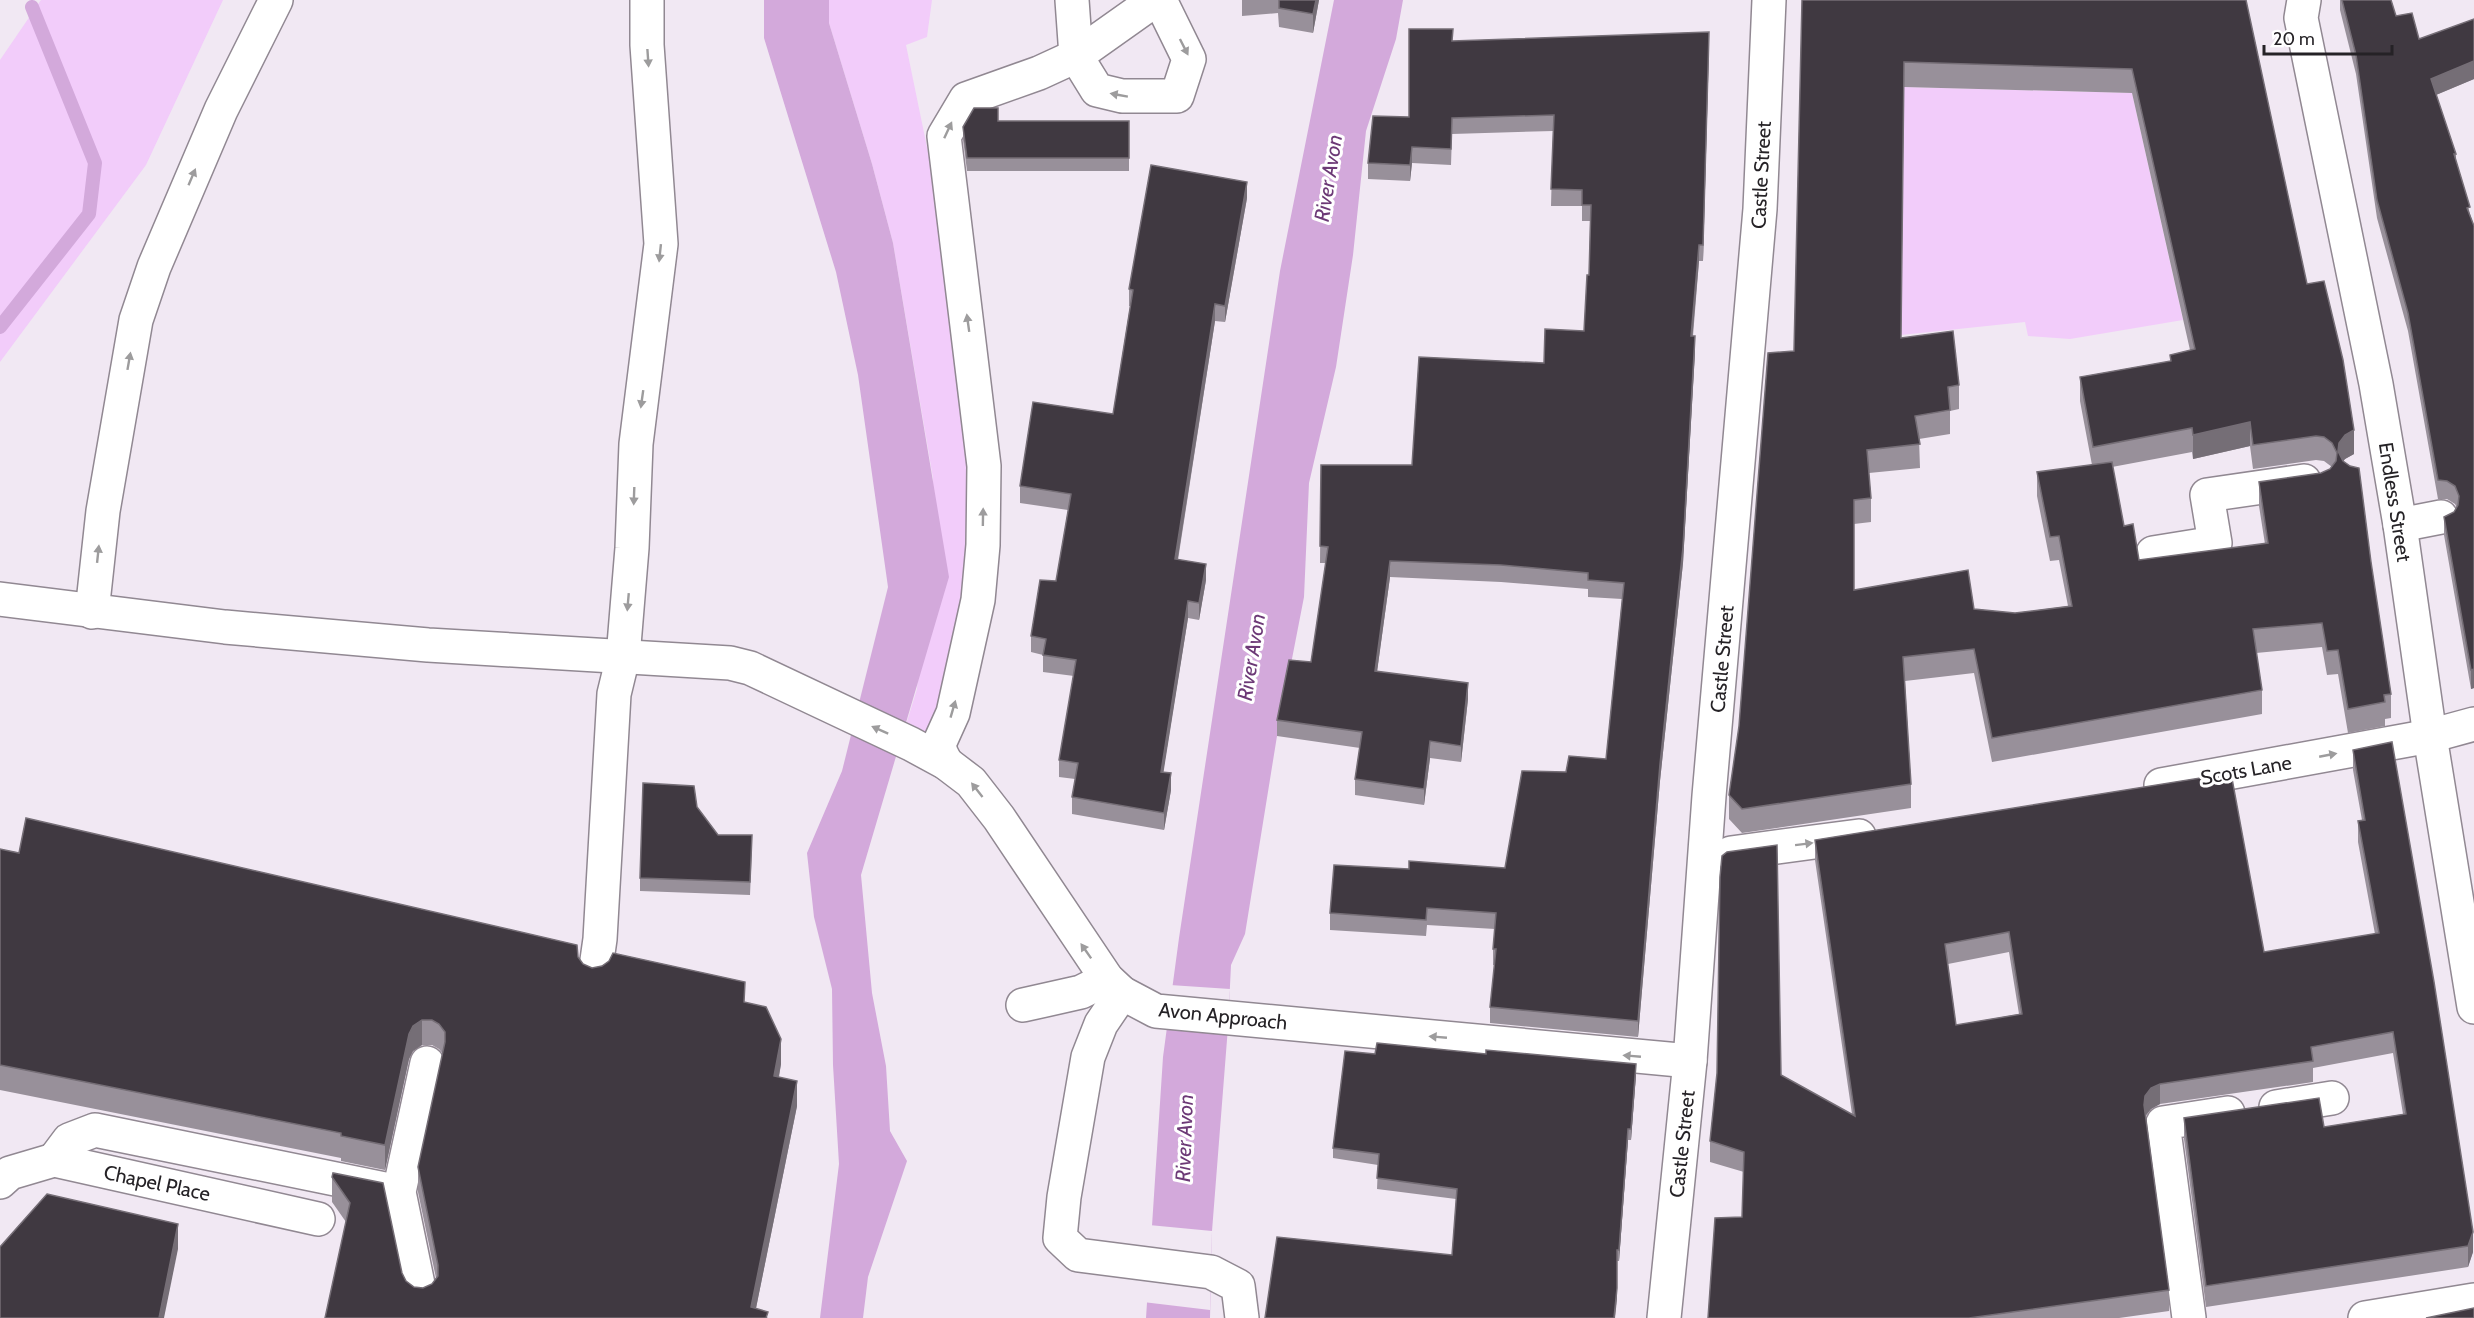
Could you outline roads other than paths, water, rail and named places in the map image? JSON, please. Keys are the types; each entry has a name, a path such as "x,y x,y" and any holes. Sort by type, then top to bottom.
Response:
{"street":[{"path":"92,612 103,510 136,320 154,267 220,110 276,0"},
{"path":"595,974 600,939 614,694 623,657 632,548 636,444 661,244 647,0"},
{"path":"1072,0 1076,56 1097,90 1122,96 1177,96 1189,59 1160,0"},
{"path":"946,763 939,744 953,713 978,600 983,545 984,466 944,136 966,99 1039,73 1076,56 1155,0"},
{"name":"Castle Street","path":"1664,1318 1690,1061 1760,209 1769,0"},
{"name":"Endless Street","path":"2304,0 2301,18 2376,384 2400,525 2430,736 2474,1007"},
{"path":"2357,473 2390,468"},
{"path":"2153,553 2215,543 2207,495 2318,479"},
{"path":"2400,525 2441,517"},
{"name":"Avon Approach","path":"0,599 92,612 428,645 730,663 766,674 911,744 946,763 971,782 999,818 1114,986 1156,1011 1690,1061"},
{"name":"Scots Lane","path":"2132,790 2430,736 2474,724"},
{"path":"1705,857 1889,831"},
{"path":"1023,1005 1114,986 1088,1057 1064,1197 1060,1238 1078,1255 1211,1272 1238,1286 1242,1318"},
{"path":"420,1294 399,1192 427,1064"},
{"path":"2189,1318 2163,1123 2332,1098"},
{"path":"54,1160 69,1140 95,1130 399,1192"},
{"name":"Chapel Place","path":"0,1182 10,1173 54,1160 318,1219"},
{"path":"2365,1318 2474,1300"}],"water":[{"path":"764,0 829,0 829,23 872,164 893,243 949,577 861,875 872,993 886,1066 890,1131 907,1161 868,1277 863,1318 820,1318 839,1164 833,1065 832,989 814,917 807,853 842,771 888,587 858,375 836,272 764,38"},
{"name":"River Avon","path":"1334,0 1403,0 1396,39 1366,131 1353,255 1336,367 1309,483 1304,597 1277,736 1245,934 1231,965 1212,1231 1210,1318 1146,1318 1163,1057 1179,938 1280,271"}],"waterway":[{"path":"0,327 89,214 95,163 32,7"}]}
